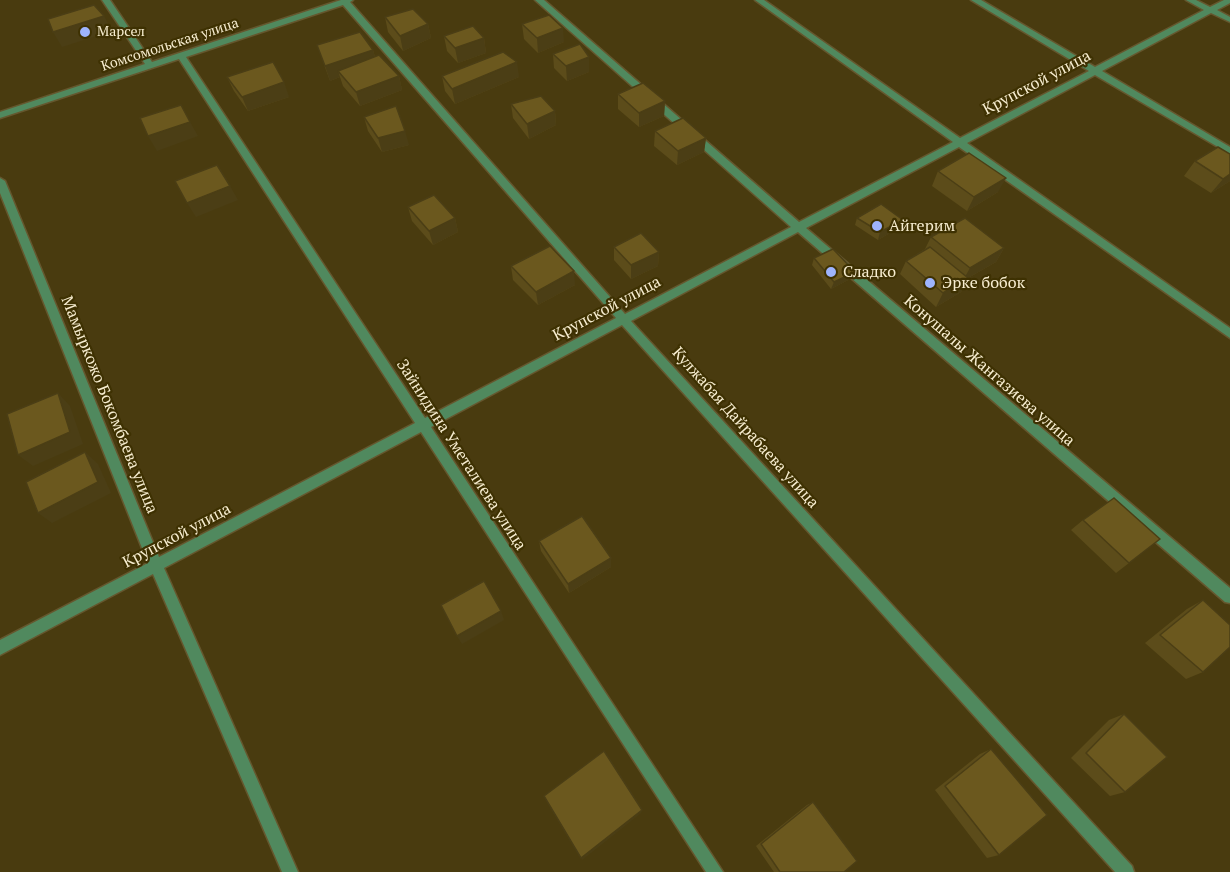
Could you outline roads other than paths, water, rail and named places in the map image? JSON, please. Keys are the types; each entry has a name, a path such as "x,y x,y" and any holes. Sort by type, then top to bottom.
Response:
{"street":[{"path":"106,0 150,66"},
{"path":"313,0 322,10"},
{"name":"Конушалы Жангазиева улица","path":"539,0 798,227 1230,597"},
{"path":"759,0 1230,334"},
{"path":"975,0 1230,151"},
{"path":"1190,0 1230,20"},
{"name":"Крупской улица","path":"0,648 1230,0"},
{"name":"Комсомольская улица","path":"0,116 347,1"},
{"name":"Кулжабая Дайрабаева улица","path":"347,1 623,319 1126,872"},
{"name":"Зайнидина Уметалиева улица","path":"181,56 715,872"},
{"name":"Мамыркожо Бокомбаева улица","path":"0,181 156,565 290,872"}],"place":[{"name":"Марсел","path":"85,32"},
{"name":"Айгерим","path":"877,226"},
{"name":"Сладко","path":"831,272"},
{"name":"Эрке бобок","path":"930,283"}]}
